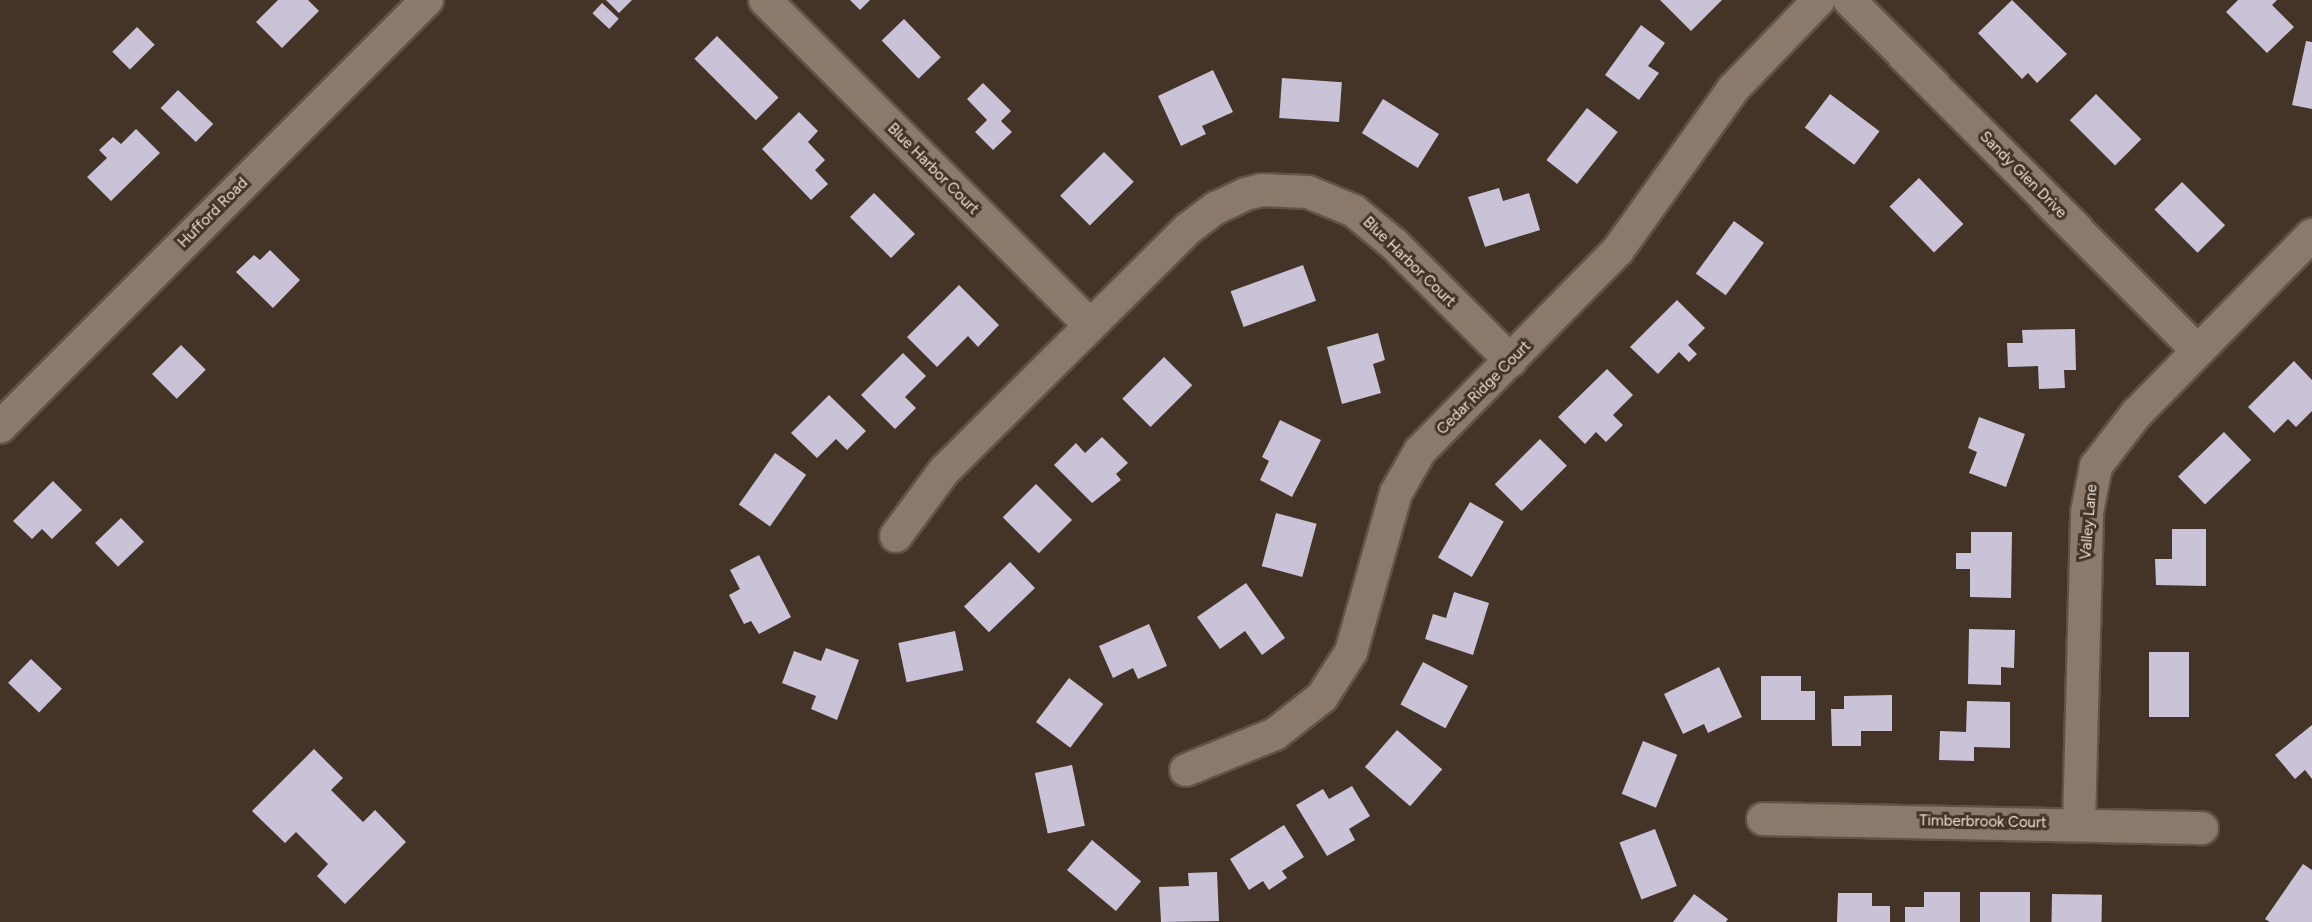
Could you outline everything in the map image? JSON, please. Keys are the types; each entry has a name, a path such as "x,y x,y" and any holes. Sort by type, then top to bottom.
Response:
{"street":[{"name":"Hufford Road","path":"0,427 427,0"},
{"name":"Blue Harbor Court","path":"765,0 1090,325"},
{"name":"Cedar Ridge Court","path":"1186,770 1275,734 1293,723 1328,690 1351,652 1404,474 1420,451 1618,250 1734,88 1819,0"},
{"name":"Sandy Glen Drive","path":"1849,0 2197,351"},
{"name":"Blue Harbor Court","path":"896,536 944,471 1189,228 1216,208 1262,190 1292,189 1332,199 1368,221 1510,361"},
{"name":"Valley Lane","path":"2079,823 2082,615 2092,478 2115,438 2312,235"},
{"name":"Timberbrook Court","path":"1763,819 2079,823 2202,828"}],"building":[{"path":"278,0 308,0 319,11 282,48 256,22"},
{"path":"606,0 632,0 619,13"},
{"path":"850,0 870,0 860,10"},
{"path":"1660,0 1722,0 1691,31"},
{"path":"2012,0 2067,54 2037,83 2028,73 2022,79 1978,33"},
{"path":"2238,0 2277,0 2272,5 2294,27 2267,53 2226,12"},
{"path":"602,3 619,19 609,29 592,13"},
{"path":"904,19 941,57 919,79 882,41"},
{"path":"1641,25 1665,43 1648,66 1659,73 1639,100 1605,75"},
{"path":"137,27 155,45 130,69 112,52"},
{"path":"717,36 779,98 756,120 694,59"},
{"path":"2306,41 2312,42 2312,109 2292,105"},
{"path":"1213,70 1233,112 1202,126 1206,134 1181,146 1158,96"},
{"path":"1282,78 1342,82 1339,122 1279,118"},
{"path":"983,83 1011,111 1001,121 1012,132 993,150 975,132 987,120 967,99"},
{"path":"178,90 213,124 196,142 161,108"},
{"path":"1830,94 1880,131 1854,165 1805,128"},
{"path":"2096,94 2141,139 2115,165 2070,120"},
{"path":"1383,99 1439,134 1418,168 1362,133"},
{"path":"1587,108 1618,132 1577,184 1546,160"},
{"path":"799,112 818,131 808,142 825,160 815,170 828,184 811,200 762,149"},
{"path":"136,129 160,153 111,201 87,177 107,158 99,150 113,137 121,144"},
{"path":"1104,152 1134,182 1090,226 1060,196"},
{"path":"1919,178 1963,224 1934,253 1890,206"},
{"path":"2182,182 2225,225 2198,253 2154,210"},
{"path":"1499,188 1503,201 1529,193 1540,230 1485,247 1468,197"},
{"path":"874,193 915,234 891,258 850,217"},
{"path":"1734,221 1764,243 1726,295 1696,274"},
{"path":"270,250 300,280 273,308 236,272 254,255 260,260"},
{"path":"1303,265 1316,301 1244,327 1231,291"},
{"path":"959,285 999,325 978,347 968,336 937,367 907,337"},
{"path":"1677,300 1705,328 1688,345 1697,354 1689,362 1679,352 1658,374 1630,347"},
{"path":"2075,329 2076,370 2064,370 2065,388 2039,389 2038,366 2008,367 2007,343 2023,343 2022,330"},
{"path":"1378,333 1385,360 1373,364 1381,393 1342,404 1327,347"},
{"path":"181,345 206,370 177,399 152,374"},
{"path":"903,353 926,376 905,397 916,408 895,429 861,395"},
{"path":"1164,357 1192,385 1151,427 1122,399"},
{"path":"2294,361 2312,380 2312,411 2296,427 2288,419 2274,433 2248,407"},
{"path":"1607,369 1633,395 1613,415 1623,425 1606,442 1596,432 1585,444 1558,417"},
{"path":"829,395 866,431 847,450 836,439 817,458 791,433"},
{"path":"1979,417 2025,434 2006,487 1969,473 1977,452 1968,448"},
{"path":"1280,420 1321,440 1292,497 1260,480 1269,461 1262,457"},
{"path":"2224,432 2251,460 2205,505 2178,476"},
{"path":"1102,437 1128,463 1116,474 1121,480 1092,503 1054,465 1076,443 1085,453"},
{"path":"1540,439 1567,466 1522,511 1495,484"},
{"path":"775,453 806,475 770,526 739,505"},
{"path":"53,481 82,510 52,539 42,529 32,539 13,521"},
{"path":"1036,484 1072,520 1039,553 1003,517"},
{"path":"1470,502 1504,521 1472,577 1438,557"},
{"path":"1276,513 1317,524 1302,577 1262,566"},
{"path":"121,518 144,542 118,567 95,543"},
{"path":"2172,529 2206,529 2206,586 2156,585 2155,559 2172,559"},
{"path":"1971,532 2012,532 2011,598 1970,597 1970,569 1956,569 1956,553 1971,553"},
{"path":"759,555 791,617 759,634 751,621 744,624 729,595 740,589 730,570"},
{"path":"1010,562 1035,588 989,632 964,606"},
{"path":"1246,583 1285,638 1262,655 1245,631 1220,649 1197,617"},
{"path":"1454,592 1489,603 1473,655 1425,639 1433,614 1446,618"},
{"path":"1149,624 1167,666 1138,679 1133,668 1113,678 1099,646"},
{"path":"1969,629 2015,630 2014,668 2001,667 2001,685 1968,684"},
{"path":"955,631 963,670 907,682 898,643"},
{"path":"826,648 859,660 837,720 811,709 816,696 782,683 794,651 821,661"},
{"path":"2149,652 2189,652 2189,717 2149,717"},
{"path":"31,659 62,689 39,713 8,683"},
{"path":"1423,662 1468,686 1445,728 1400,704"},
{"path":"1719,667 1742,717 1708,733 1704,724 1683,734 1664,694"},
{"path":"1761,676 1801,676 1801,691 1815,691 1815,720 1761,720"},
{"path":"1069,678 1103,704 1070,748 1036,722"},
{"path":"1892,695 1892,731 1861,731 1861,746 1832,746 1831,709 1844,709 1844,696"},
{"path":"1967,701 2010,702 2010,748 1974,747 1974,761 1939,760 1940,731 1966,732"},
{"path":"2312,725 2312,779 2305,770 2295,779 2275,755"},
{"path":"1397,730 1442,769 1410,806 1365,767"},
{"path":"1643,741 1677,755 1656,808 1622,794"},
{"path":"314,749 343,778 331,790 363,822 375,810 406,842 345,904 317,876 328,864 296,832 285,843 252,811"},
{"path":"1072,765 1085,826 1048,834 1035,773"},
{"path":"1352,786 1370,816 1349,829 1355,840 1327,856 1296,805 1323,789 1329,799"},
{"path":"1284,825 1304,857 1282,871 1287,878 1269,890 1263,881 1249,890 1230,859"},
{"path":"1655,829 1677,886 1641,900 1620,843"},
{"path":"1092,840 1141,881 1116,911 1067,870"},
{"path":"2303,864 2312,870 2312,922 2270,922 2265,919"},
{"path":"1217,872 1219,921 1161,922 1159,887 1189,886 1188,873"},
{"path":"1924,892 1960,892 1960,922 1905,922 1905,907 1924,907"},
{"path":"1980,892 2030,892 2030,922 1980,922"},
{"path":"1838,893 1872,893 1872,906 1890,906 1890,922 1837,922"},
{"path":"1694,894 1728,919 1726,922 1673,922"},
{"path":"2052,894 2102,895 2102,922 2052,922"}]}
